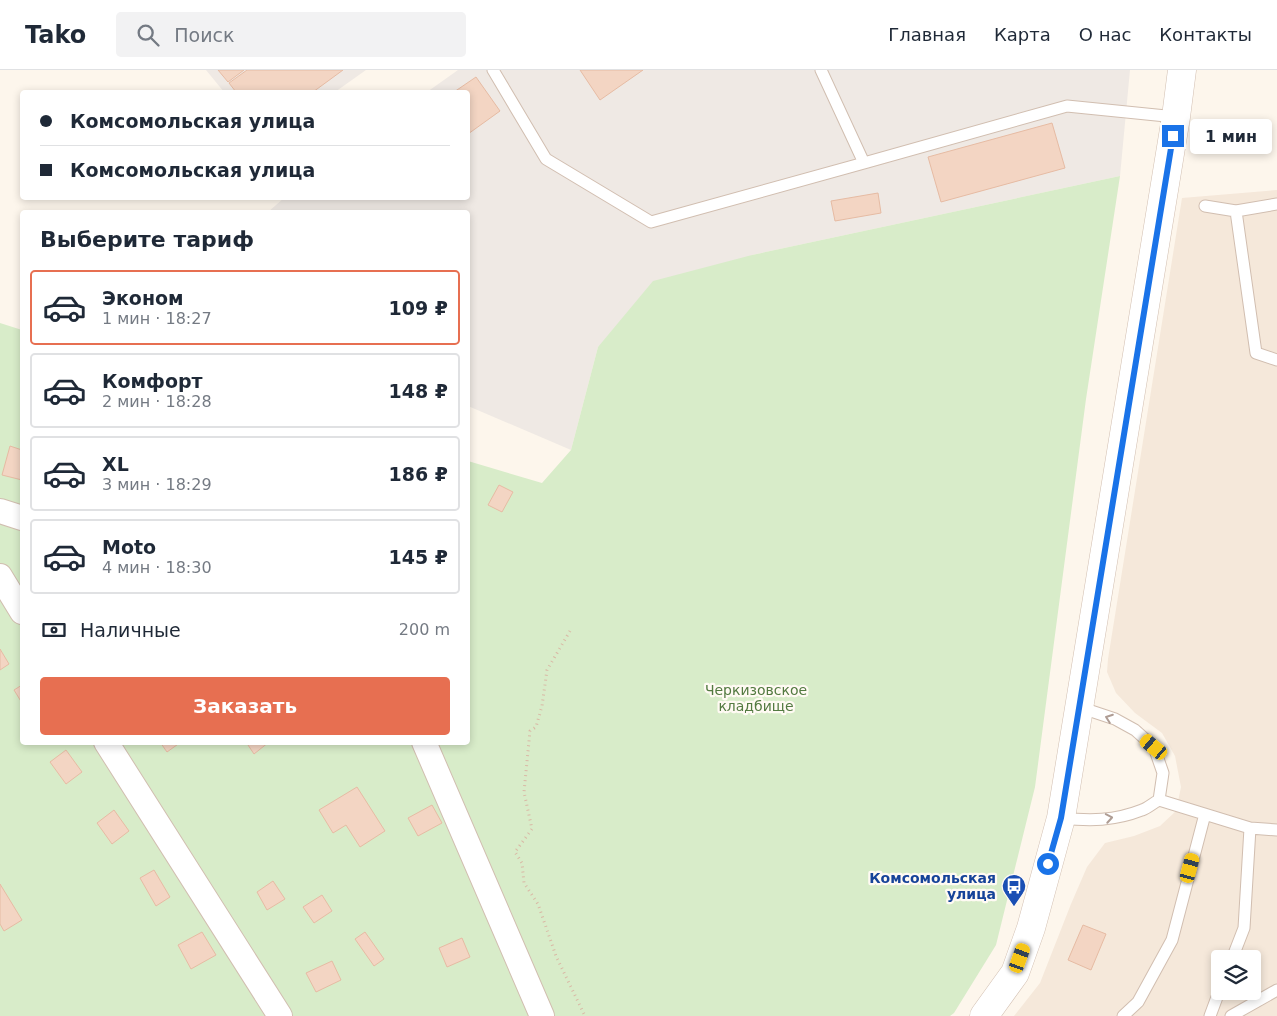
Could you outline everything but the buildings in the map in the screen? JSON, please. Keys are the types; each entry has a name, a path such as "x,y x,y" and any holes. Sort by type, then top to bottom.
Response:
{"street":[{"path":"984,1016 1015,973 1031,928 1061,818 1176,117 1182,70"},
{"path":"1176,117 1200,70"},
{"path":"0,511 20,517"},
{"path":"0,576 20,609"},
{"path":"108,745 280,1016"},
{"path":"425,745 542,1016"}],"lane":[{"path":"493,70 546,159 651,222 1067,106 1176,117"},
{"path":"821,70 864,163"},
{"path":"1206,206 1236,211 1277,204"},
{"path":"1236,211 1256,353 1277,360"},
{"path":"1079,707 1115,720 1135,730 1154,747 1163,773 1159,800"},
{"path":"1061,818 1107,820 1143,810 1159,800 1250,828 1277,830"},
{"path":"1123,1016 1138,1002 1172,940 1204,814"},
{"path":"1235,950 1244,928 1250,828"},
{"path":"1231,1016 1277,990"},
{"path":"1210,1016 1216,1000"}],"path":[{"path":"570,631 547,670 542,706 536,727 530,731 524,792 532,829 514,852 522,863 524,883 538,904 556,956 585,1016"}],"shaded area":[{"path":"206,70 366,70 338,90 222,90"},
{"path":"458,70 1130,70 1120,176 752,255 598,347 571,450 470,407 470,210 270,210 282,200 470,200 470,90 430,90"},
{"path":"1277,190 1277,1016 1014,1016 1040,983 1087,867 1105,843 1134,836 1160,826 1176,811 1181,787 1175,756 1162,733 1135,713 1116,693 1107,672 1182,198"}],"green space":[{"name":"Черкизовское кладбище","path":"1120,176 1086,399 1035,787 996,945 954,1013 950,1016 0,1016 0,323 20,329 20,745 470,745 470,462 542,483 571,450 598,347 653,281 752,255"}],"place":[{"name":"Комсомольская улица","path":"1014,907"}],"route":[{"path":"1048,864 1061,818 1173,136"}]}
